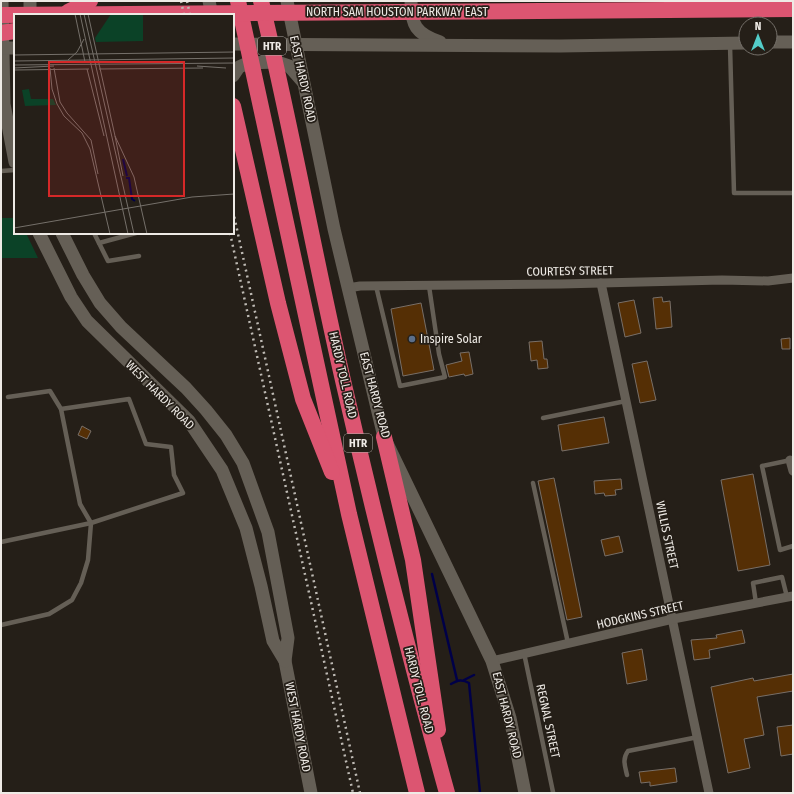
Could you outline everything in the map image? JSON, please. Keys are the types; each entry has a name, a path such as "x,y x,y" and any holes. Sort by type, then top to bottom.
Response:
{"highway":[{"path":"63,14 90,1"},
{"name":"HARDY TOLL ROAD","path":"238,1 350,514 417,793"},
{"name":"HARDY TOLL ROAD","path":"261,1 283,90 345,388 421,700 447,793"},
{"path":"764,9 793,14"},
{"name":"NORTH SAM HOUSTON PARKWAY EAST","path":"1,14 793,9"},
{"path":"5,44 14,32"},
{"path":"234,110 278,303 303,399 350,514"},
{"path":"384,437 413,560 447,793"}],"main road":[{"path":"2,1 5,44 2,84 4,118 14,158"},
{"path":"30,1 30,14"},
{"path":"209,1 212,14"},
{"name":"EAST HARDY ROAD","path":"287,1 348,288 384,437 492,661 510,718 524,793"},
{"path":"411,1 411,19 419,31 429,38 449,45"},
{"path":"778,42 793,42"},
{"path":"234,44 295,43 560,46 738,43"},
{"path":"234,74 239,67 248,63 277,62 289,66 303,82"},
{"path":"41,237 62,234"},
{"name":"WEST HARDY ROAD","path":"62,234 100,303 121,326 186,388 226,435 243,463 268,532 288,638 285,661"},
{"name":"WEST HARDY ROAD","path":"41,237 71,297 87,321 189,421 222,470 233,492 246,528 262,586 273,641 285,661 305,756 311,793"},
{"path":"233,492 253,491"}],"street":[{"name":"COURTESY STREET","path":"348,288 376,286 740,280 768,281 793,278"},
{"name":"WILLIS STREET","path":"601,283 709,793"},
{"path":"791,461 793,471"},
{"name":"HODGKINS STREET","path":"492,661 673,619 790,596"}],"lane":[{"path":"730,43 734,193 793,193"},
{"path":"1,171 14,170"},
{"path":"94,234 108,261 139,256"},
{"path":"99,243 132,234"},
{"path":"376,286 400,386 445,377 439,354 429,286"},
{"path":"1,625 49,614 72,600 81,583 88,560 91,523 80,504 62,409 50,391 8,397"},
{"path":"1,542 91,523 183,493 174,475 172,446 146,444 129,399 62,409"},
{"path":"544,418 626,401"},
{"path":"791,461 762,466 780,550 793,546"},
{"path":"534,483 568,643"},
{"path":"756,603 753,583 782,576 790,596"},
{"name":"REGNAL STREET","path":"524,654 553,792"},
{"path":"627,775 624,756 628,751 698,737"}],"green space":[{"path":"1,218 14,218 14,234 26,234 38,258 1,258"}],"building":[{"path":"662,297 663,302 670,301 672,327 656,329 653,298"},
{"path":"634,300 641,333 625,337 618,303"},
{"name":"Inspire Solar","path":"421,303 434,370 403,376 391,309"},
{"path":"790,338 790,349 782,349 781,339"},
{"path":"542,341 544,359 547,359 548,368 538,369 537,360 531,361 529,342"},
{"path":"469,352 473,374 449,377 446,365 462,361 460,353"},
{"path":"647,361 656,400 640,403 632,364"},
{"path":"604,417 609,443 562,451 558,425"},
{"path":"82,426 91,431 87,439 78,435"},
{"path":"753,474 770,565 738,571 721,480"},
{"path":"554,478 582,617 567,620 538,481"},
{"path":"621,479 622,489 615,490 616,495 605,496 604,493 595,494 594,481"},
{"path":"619,536 623,552 605,556 601,540"},
{"path":"742,630 745,643 709,650 710,658 694,660 691,640 717,638 716,635"},
{"path":"642,649 647,680 627,684 622,653"},
{"path":"793,674 793,691 757,697 764,735 744,739 750,768 728,773 711,687 753,678 754,681"},
{"path":"793,725 793,754 781,756 777,727"},
{"path":"675,768 677,782 650,786 650,782 641,783 639,772"}],"waterway":[{"path":"432,574 457,680"},
{"path":"464,680 474,675"},
{"path":"451,684 460,680 469,683 480,793"}],"railway":[{"path":"181,1 184,14"},
{"path":"187,1 190,14"},
{"path":"234,216 360,793"},
{"path":"230,234 353,793"}],"place":[{"name":"Inspire Solar","path":"412,339"}]}
